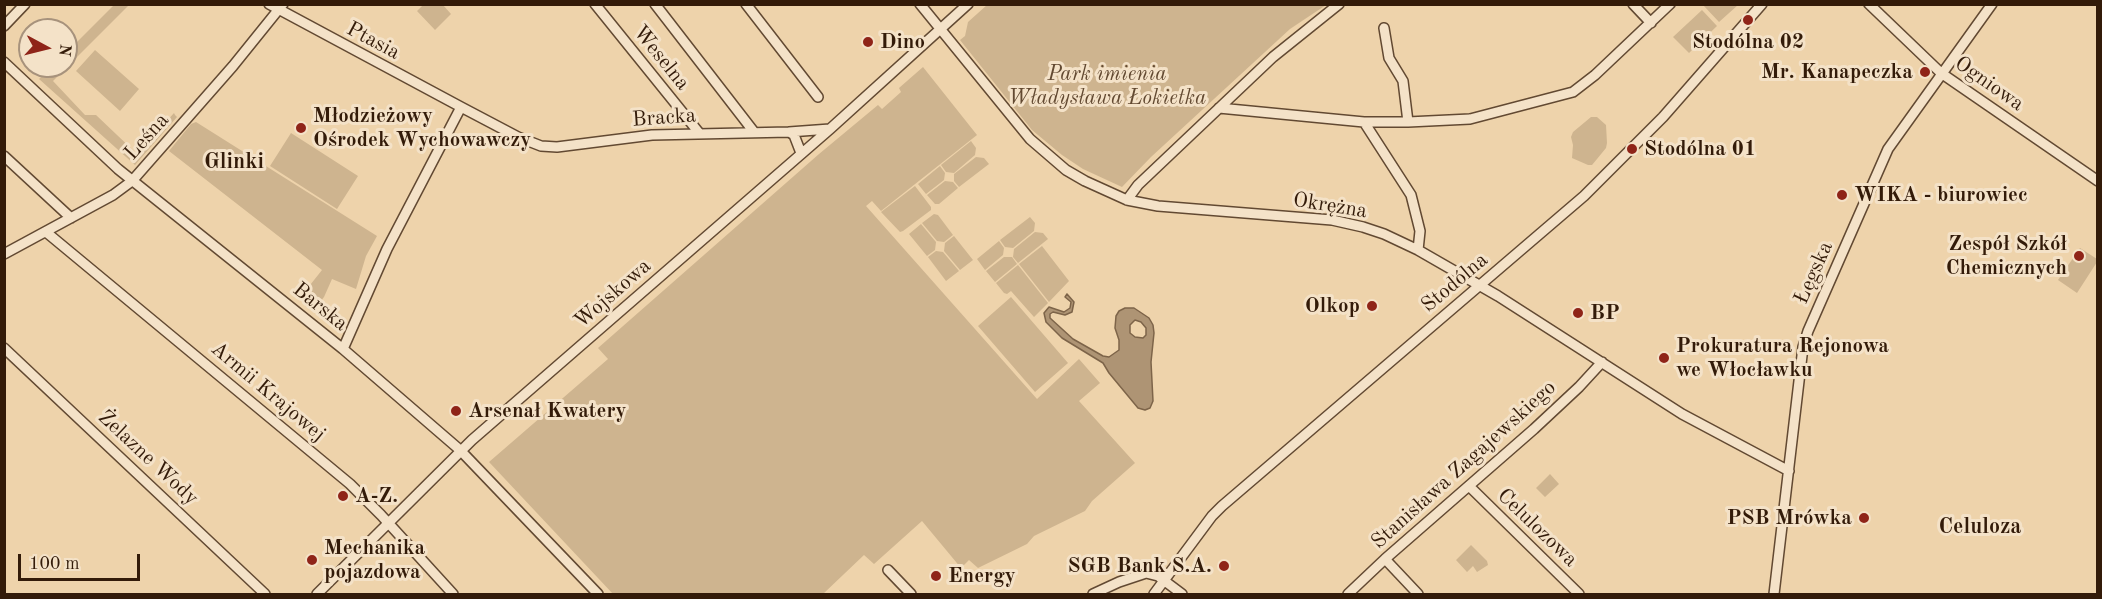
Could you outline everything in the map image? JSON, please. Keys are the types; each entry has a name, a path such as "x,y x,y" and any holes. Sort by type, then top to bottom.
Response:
{"street":[{"path":"4,26 25,4"},
{"name":"Ptasia","path":"269,4 281,8 528,142 541,146"},
{"name":"Weselna","path":"594,4 700,134"},
{"path":"655,4 754,132"},
{"path":"746,4 818,98"},
{"name":"Okrężna","path":"920,4 1021,129 1039,148 1085,182 1127,200 1187,210 1344,222 1372,230 1418,250 1480,285 1682,414 1789,471"},
{"name":"Wojskowa","path":"317,594 460,450 830,129 968,4"},
{"path":"1127,200 1138,185 1286,45 1339,4"},
{"path":"1633,4 1651,22"},
{"path":"1219,108 1364,122 1470,119 1574,92 1589,81 1670,4"},
{"name":"Stodólna","path":"1154,594 1221,506 1584,196 1681,98 1762,4"},
{"name":"Ogniowa","path":"1869,4 1941,73 2097,182"},
{"name":"Łęgska","path":"1774,594 1803,347 1808,331 1888,149 1992,4"},
{"name":"Leśna","path":"4,254 113,195 132,181 281,8"},
{"path":"1384,28 1389,58 1403,81 1408,122"},
{"name":"Barska","path":"4,62 132,181 343,349 460,450 598,594"},
{"path":"343,349 390,243 461,107"},
{"path":"1364,122 1411,195 1420,231 1418,250"},
{"name":"Bracka","path":"541,146 557,147 652,135 830,129"},
{"path":"789,132 794,135 801,153"},
{"path":"4,156 71,218"},
{"name":"Armii Krajowej","path":"46,232 350,484 453,594"},
{"name":"Żelazne Wody","path":"4,348 265,594"},
{"name":"Stanisława Zagajewskiego","path":"1348,594 1385,559 1470,487 1579,387 1602,362"},
{"name":"Celulozowa","path":"1470,487 1579,594"},
{"path":"1385,559 1418,594"},
{"path":"888,570 911,594"},
{"path":"1093,594 1142,574 1153,574 1182,594"}],"green space":[{"path":"114,5 128,6 78,56 78,41"},
{"path":"423,5 443,5 451,14 435,30 417,11"},
{"name":"Park imienia Władysława Łokietka","path":"987,5 1326,5 1290,29 1151,157 1122,187 1083,169 1032,130 960,40 965,36 968,22"},
{"path":"1703,5 1738,5 1719,22"},
{"path":"1702,10 1717,26 1689,53 1673,37"},
{"path":"95,50 139,89 120,111 78,73 78,69"},
{"path":"923,67 977,135 881,211 872,201 866,206 1037,399 1079,359 1100,383 1079,401 1135,463 1092,501 1085,511 1034,536 1027,544 978,568 969,560 961,568 922,521 874,564 864,555 823,594 613,594 489,462 608,359 598,348 819,154 878,105 882,109 901,92 899,88"},
{"path":"56,78 53,81 85,115 96,115 137,154 174,113 177,117 135,165 39,79"},
{"path":"1591,117 1597,117 1606,125 1607,143 1606,148 1592,165 1588,165 1572,158 1571,137 1573,132"},
{"path":"196,122 377,236 366,256 356,289 332,279 324,297 314,310 299,299 322,270 169,151 191,124"},
{"path":"291,133 358,176 337,209 270,166"},
{"path":"971,141 976,148 975,155 954,173 946,172 941,165"},
{"path":"976,157 984,158 989,164 959,187 954,181 954,174"},
{"path":"940,166 945,173 944,180 926,194 918,184"},
{"path":"945,181 953,182 958,188 939,204 935,204 927,195"},
{"path":"915,186 931,210 900,232 881,212"},
{"path":"934,214 938,215 953,235 944,242 937,241 922,223"},
{"path":"1030,217 1035,223 1034,231 1013,248 1005,247 1000,240"},
{"path":"921,224 936,242 935,250 927,256 909,234"},
{"path":"1035,232 1043,233 1048,239 1018,263 1013,257 1014,249"},
{"path":"954,236 973,260 960,270 944,251 945,243"},
{"path":"999,241 1004,248 1003,255 985,270 977,259"},
{"path":"1042,246 1069,281 1049,302 1019,264"},
{"path":"2080,248 2097,259 2097,262 2077,293 2058,280"},
{"path":"936,251 943,252 959,271 946,281 928,257"},
{"path":"1004,257 1012,257 1017,264 995,282 986,271"},
{"path":"1018,265 1048,303 1034,317 1011,291 1004,293 996,283"},
{"path":"1011,297 1068,363 1035,392 978,326"},
{"path":"1550,474 1559,484 1545,497 1536,488"},
{"path":"1471,545 1487,561 1488,565 1477,572 1473,566 1467,572 1456,560"}],"shaded area":[{"path":"1067,294 1074,302 1072,312 1065,315 1053,312 1050,318 1073,339 1103,356 1109,357 1119,350 1115,328 1119,311 1134,308 1149,318 1154,333 1151,362 1153,401 1150,408 1145,410 1138,408 1103,363 1062,338 1046,322 1044,313 1049,307 1064,312 1070,308 1071,302 1065,297","holes":["1135,320 1141,322 1146,328 1146,335 1143,338 1135,337 1130,333 1130,325"]}],"place":[{"name":"Stodólna 02","path":"1748,20"},
{"name":"Dino","path":"868,42"},
{"name":"Mr. Kanapeczka","path":"1925,72"},
{"name":"Młodzieżowy Ośrodek Wychowawczy","path":"301,128"},
{"name":"Stodólna 01","path":"1632,149"},
{"name":"WIKA - biurowiec","path":"1842,195"},
{"name":"Zespół Szkół Chemicznych","path":"2079,256"},
{"name":"Olkop","path":"1372,306"},
{"name":"BP","path":"1578,313"},
{"name":"Prokuratura Rejonowa we Włocławku","path":"1664,358"},
{"name":"Arsenał Kwatery","path":"456,411"},
{"name":"A-Z.","path":"343,496"},
{"name":"PSB Mrówka","path":"1864,518"},
{"name":"Mechanika pojazdowa","path":"312,560"},
{"name":"SGB Bank S.A.","path":"1224,566"},
{"name":"Energy","path":"936,576"}],"district":[{"name":"Glinki","path":"234,162"},
{"name":"Celuloza","path":"1980,527"}]}
